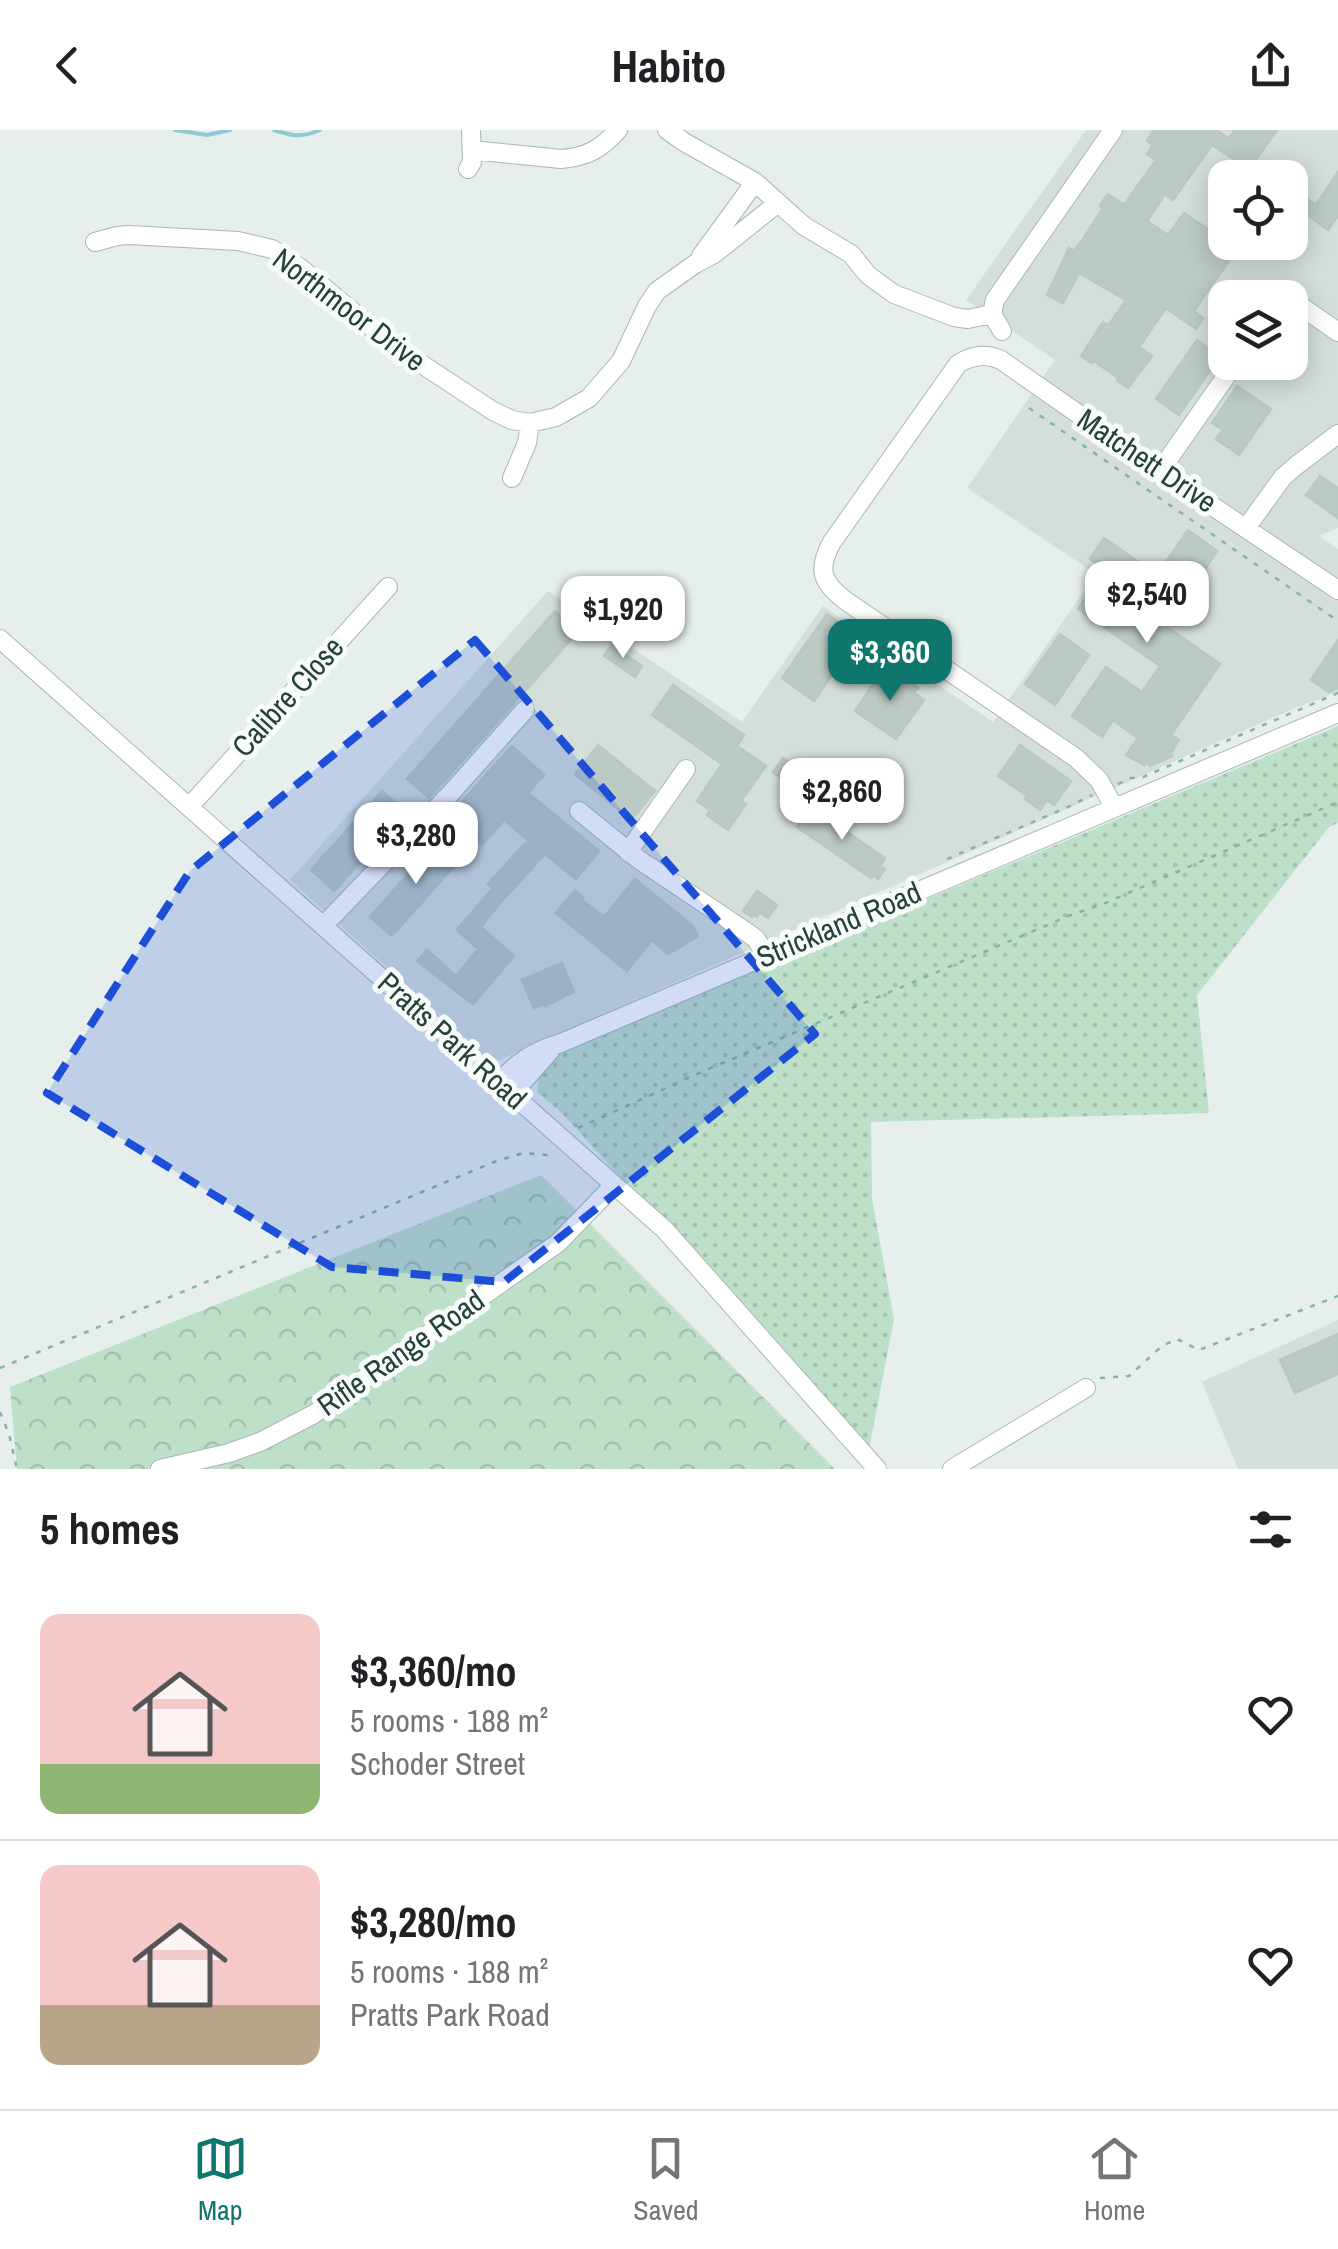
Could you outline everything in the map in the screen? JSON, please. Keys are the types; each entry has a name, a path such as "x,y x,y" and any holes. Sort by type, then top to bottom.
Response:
{"street":[{"path":"468,170 472,162 472,130"},
{"path":"472,150 576,158 596,151 618,130"},
{"path":"667,130 755,182 804,226 851,254 868,275 894,294 954,318 968,320 992,314"},
{"path":"1002,331 992,314 995,300 1114,130"},
{"path":"694,264 755,182"},
{"path":"512,478 527,444 530,423 568,411 597,390 621,361 657,291 714,254 778,203"},
{"name":"Northmoor Drive","path":"95,242 128,236 238,241 272,250 299,267 394,346 494,411 530,423"},
{"path":"1308,311 1338,332"},
{"name":"Matchett Drive","path":"1106,789 1074,757 838,595 826,582 822,568 832,542 953,369 972,356 1001,360 1338,590"},
{"path":"1160,470 1223,380"},
{"path":"1246,528 1283,478 1338,434"},
{"name":"Calibre Close","path":"189,807 388,586"},
{"name":"Pratts Park Road","path":"0,639 664,1230 877,1469"},
{"path":"323,926 525,710"},
{"name":"Strickland Road","path":"505,1089 561,1043 1338,713"},
{"path":"628,852 686,769"},
{"path":"1106,789 1114,807"},
{"path":"579,811 628,852 748,933 766,955"},
{"name":"Rifle Range Road","path":"160,1469 260,1442 314,1414 558,1243 613,1186"},
{"path":"952,1469 1086,1388"}],"path":[{"path":"1029,408 1338,620"},
{"path":"947,859 1131,778 1143,777 1338,694"},
{"path":"578,1128 1338,802"},
{"path":"0,1368 476,1170 523,1153 548,1156 563,1141"},
{"path":"1086,1388 1100,1378 1129,1376 1162,1346 1177,1339 1199,1350 1338,1296"},
{"path":"0,1412 17,1469"}],"highlighted area":[{"path":"475,640 815,1034 504,1282 332,1267 47,1093 190,871"}],"shaded area":[{"path":"1086,130 1338,130 1338,528 1319,536 1338,549 1338,692 493,1063 290,880 548,591 742,722 823,606 993,722 1096,574 967,488 1055,360 966,300"},
{"path":"1338,1320 1338,1469 1238,1469 1202,1382"}],"green space":[{"path":"1338,726 1338,823 1329,827 1197,995 1209,1113 871,1122 872,1199 894,1319 869,1449 560,1111 537,1092 539,1075 557,1055"},
{"path":"541,1175 835,1469 17,1469 10,1387"}],"building":[{"path":"1154,130 1216,130 1229,139 1235,130 1277,130 1255,160 1235,160 1212,145 1173,200 1165,194 1147,221 1168,235 1184,213 1208,229 1208,260 1229,260 1216,280 1208,280 1208,291 1194,311 1203,318 1196,329 1166,308 1139,347 1152,356 1128,388 1094,361 1081,356 1103,322 1108,326 1126,300 1079,273 1063,303 1047,295 1069,248 1074,251 1083,239 1108,194 1124,205 1156,160 1147,154 1153,145 1147,141"},
{"path":"1338,172 1338,216 1328,230 1308,215 1308,199 1316,205"},
{"path":"1197,340 1208,348 1208,373 1179,415 1156,399"},
{"path":"1237,386 1271,409 1239,455 1216,439 1223,430 1212,423"},
{"path":"1320,476 1338,488 1338,518 1306,495"},
{"path":"1188,530 1217,551 1166,626 1220,664 1171,735 1179,740 1172,756 1144,765 1126,755 1138,738 1113,720 1102,737 1072,716 1106,667 1142,692 1160,666 1078,609 1105,569 1090,559 1104,538 1157,575"},
{"path":"555,611 578,632 429,798 407,779"},
{"path":"827,614 859,636 814,701 782,678"},
{"path":"1060,634 1089,655 1055,705 1025,684"},
{"path":"1338,640 1338,688 1329,692 1311,680"},
{"path":"611,645 642,666 635,677 604,656"},
{"path":"882,671 892,678 896,672 918,688 914,693 924,700 896,739 855,711"},
{"path":"673,685 744,735 737,746 766,766 741,801 746,804 728,830 707,815 710,810 697,801 722,764 652,715"},
{"path":"598,745 655,791 631,820 575,774"},
{"path":"1020,745 1071,781 1054,805 1047,800 1040,810 998,776"},
{"path":"512,746 544,775 528,793 599,851 576,879 545,854 500,903 481,927 514,956 473,1004 417,961 427,950 456,976 478,949 457,930 493,888 488,884 528,840 504,820 482,845 449,816"},
{"path":"783,758 823,785 819,791 826,796 820,805 773,772"},
{"path":"382,791 405,811 394,823 399,827 387,841 383,837 334,891 311,870"},
{"path":"811,807 885,858 880,866 885,869 878,879 797,827"},
{"path":"440,838 462,857 392,936 370,917"},
{"path":"635,879 692,925 698,936 668,954 652,940 627,971 556,913 575,890 604,917"},
{"path":"757,891 777,905 768,918 760,913 752,917 743,911"},
{"path":"562,963 574,992 534,1008 522,980"},
{"path":"1338,1334 1338,1374 1295,1393 1280,1360"}],"waterway":[{"path":"175,130 207,135 230,130"},
{"path":"274,130 297,135 320,130"}]}
